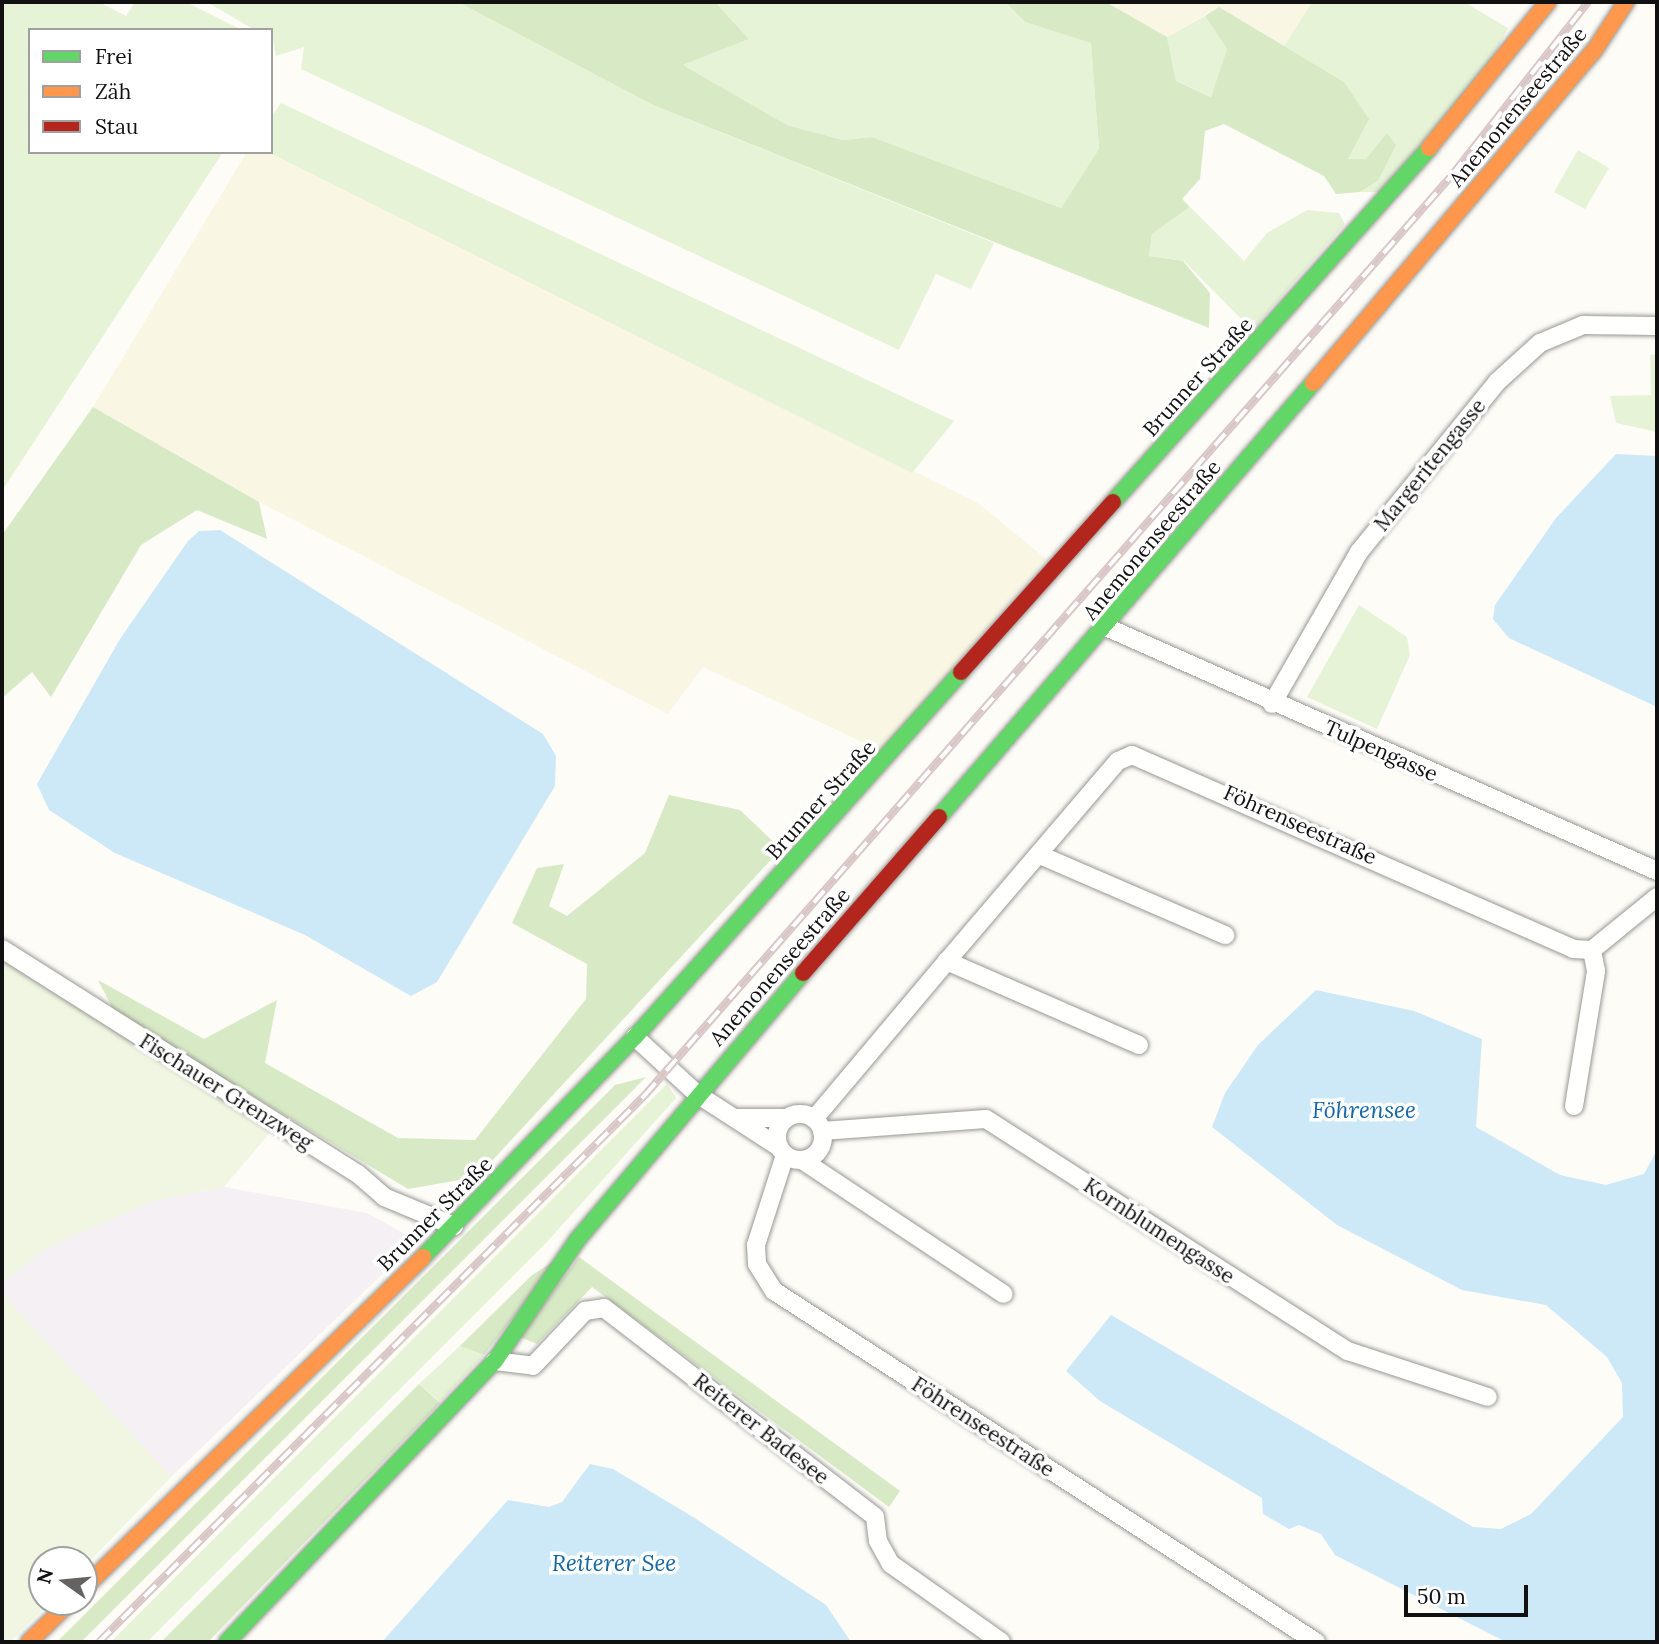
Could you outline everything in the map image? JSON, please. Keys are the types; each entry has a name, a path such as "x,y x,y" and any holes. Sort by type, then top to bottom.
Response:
{"main road":[{"name":"Brunner Straße","path":"98,1574 454,1226 635,1037 1453,121 1548,2"},
{"name":"Anemonenseestraße","path":"697,1094 1107,626 1594,51 1626,2"},
{"path":"227,1642 495,1361 578,1239 697,1094"},
{"path":"29,1642 56,1616"}],"street":[{"name":"Margeritengasse","path":"1272,704 1359,552 1497,382 1539,343 1583,325 1657,326"},
{"name":"Tulpengasse","path":"1107,626 1272,704 1657,871"},
{"name":"Föhrenseestraße","path":"789,1154 821,1146 818,1125 947,961 1118,761 1146,756 1573,949 1592,950"},
{"path":"1040,855 1225,935"},
{"path":"1574,1106 1597,971 1592,950 1653,907"},
{"name":"Fischauer Grenzweg","path":"2,949 359,1174 384,1198 454,1226"},
{"path":"947,961 1139,1045"},
{"path":"635,1037 697,1094 1004,1294"},
{"name":"Kornblumengasse","path":"737,1118 787,1118 818,1125 985,1119 1348,1350 1488,1398"},
{"name":"Föhrenseestraße","path":"787,1118 777,1134 789,1154"},
{"name":"Föhrenseestraße","path":"789,1154 756,1245 757,1264 774,1292 1316,1642"},
{"name":"Reiterer Badesee","path":"495,1361 533,1366 584,1311 604,1308 875,1517 878,1541 891,1564 1001,1642"}],"shaded area":[{"path":"1106,2 1312,2 1284,46 1219,7 1167,37"},
{"path":"246,154 272,154 978,503 1046,559 881,751 703,667 668,714 259,502 93,407"},
{"path":"224,1187 367,1213 417,1241 171,1477 2,1293 2,1283 50,1246 153,1201"}],"green space":[{"path":"2,2 99,2 126,16 135,2 186,2 238,28 28,28 28,154 222,154 2,491"},
{"path":"207,2 458,2 653,105 994,243 971,289 936,274 899,350 301,69 304,47 276,56 273,28 252,28"},
{"path":"458,2 715,2 749,39 683,65 787,125 843,140 872,137 1061,208 1099,149 1091,43 1025,22 1005,2 1106,2 1167,37 1176,81 1211,97 1227,49 1205,16 1219,7 1344,82 1369,119 1348,159 1366,159 1387,133 1396,145 1378,181 1360,192 1336,194 1324,176 1224,124 1205,131 1200,179 1182,199 1190,207 1152,234 1149,256 1183,261 1210,293 1209,328 653,105"},
{"path":"715,2 1005,2 1025,22 1091,42 1099,150 1061,208 872,137 843,140 787,125 683,65 749,39"},
{"path":"1312,2 1464,2 1508,28 1490,63 1380,192 1360,192 1378,181 1366,159 1348,159 1344,82 1284,46"},
{"path":"1205,16 1227,49 1212,97 1176,81 1167,37"},
{"path":"281,103 954,421 912,473 272,154 273,114"},
{"path":"1578,150 1609,168 1585,209 1554,192"},
{"path":"1190,207 1244,261 1267,233 1307,210 1339,213 1345,224 1252,330 1184,261 1149,256 1152,234"},
{"path":"1657,354 1657,432 1616,423 1610,396 1651,395 1650,355"},
{"path":"93,407 259,502 267,539 197,510 141,545 51,697 32,672 2,698 2,535"},
{"path":"1359,605 1407,637 1410,655 1377,729 1307,697"},
{"path":"669,795 740,810 781,849 477,1177 408,1189 115,1013 98,980 204,1039 277,1000 265,1063 398,1138 475,1140 586,999 587,964 512,923 537,868 564,864 549,906 567,916 645,853"},
{"path":"2,955 273,1129 224,1187 153,1201 50,1246 2,1283"},
{"path":"646,1077 81,1642 57,1642 83,1616 98,1616 98,1601 615,1085"},
{"path":"667,1084 676,1098 546,1243 147,1642 111,1642"},
{"path":"561,1256 484,1355 460,1346 531,1276"},
{"path":"579,1257 900,1491 889,1507 592,1287 537,1344 520,1337"},
{"path":"2,1293 171,1477 98,1553 98,1546 28,1546 28,1616 36,1616 10,1642 2,1642"},
{"path":"460,1346 484,1355 440,1402 419,1384"},
{"path":"419,1384 440,1403 208,1642 161,1642"}],"water":[{"path":"1616,454 1657,456 1657,707 1509,638 1493,619 1495,605 1556,518"},
{"path":"220,530 543,734 556,756 555,786 437,982 411,996 305,935 115,853 49,810 37,784 120,639 188,541 199,531"},
{"name":"Föhrensee","path":"1316,990 1414,1011 1482,1039 1476,1127 1560,1175 1606,1185 1644,1174 1657,1150 1657,1642 1506,1642 1335,1555 1321,1534 1299,1525 1289,1529 1263,1514 1262,1498 1100,1401 1066,1371 1111,1315 1473,1527 1501,1529 1531,1514 1623,1417 1622,1383 1607,1357 1546,1305 1462,1290 1337,1225 1212,1127 1225,1093 1258,1045"},
{"name":"Reiterer See","path":"590,1464 613,1469 693,1517 826,1605 851,1642 382,1642 508,1500 549,1507 562,1502"}],"railway":[{"path":"99,1642 645,1095 1452,175 1588,2"}],"traffic: fast":[{"path":"1113,502 1429,148"},
{"path":"939,817 1313,383"},
{"path":"423,1257 635,1037 961,672"},
{"path":"227,1642 495,1361 578,1239 803,973"}],"traffic: slow":[{"path":"1429,148 1548,2"},
{"path":"1313,383 1594,51 1626,2"},
{"path":"98,1574 423,1257"},
{"path":"29,1642 56,1616"}],"traffic: jam":[{"path":"961,672 1113,502"},
{"path":"803,973 939,817"}]}
